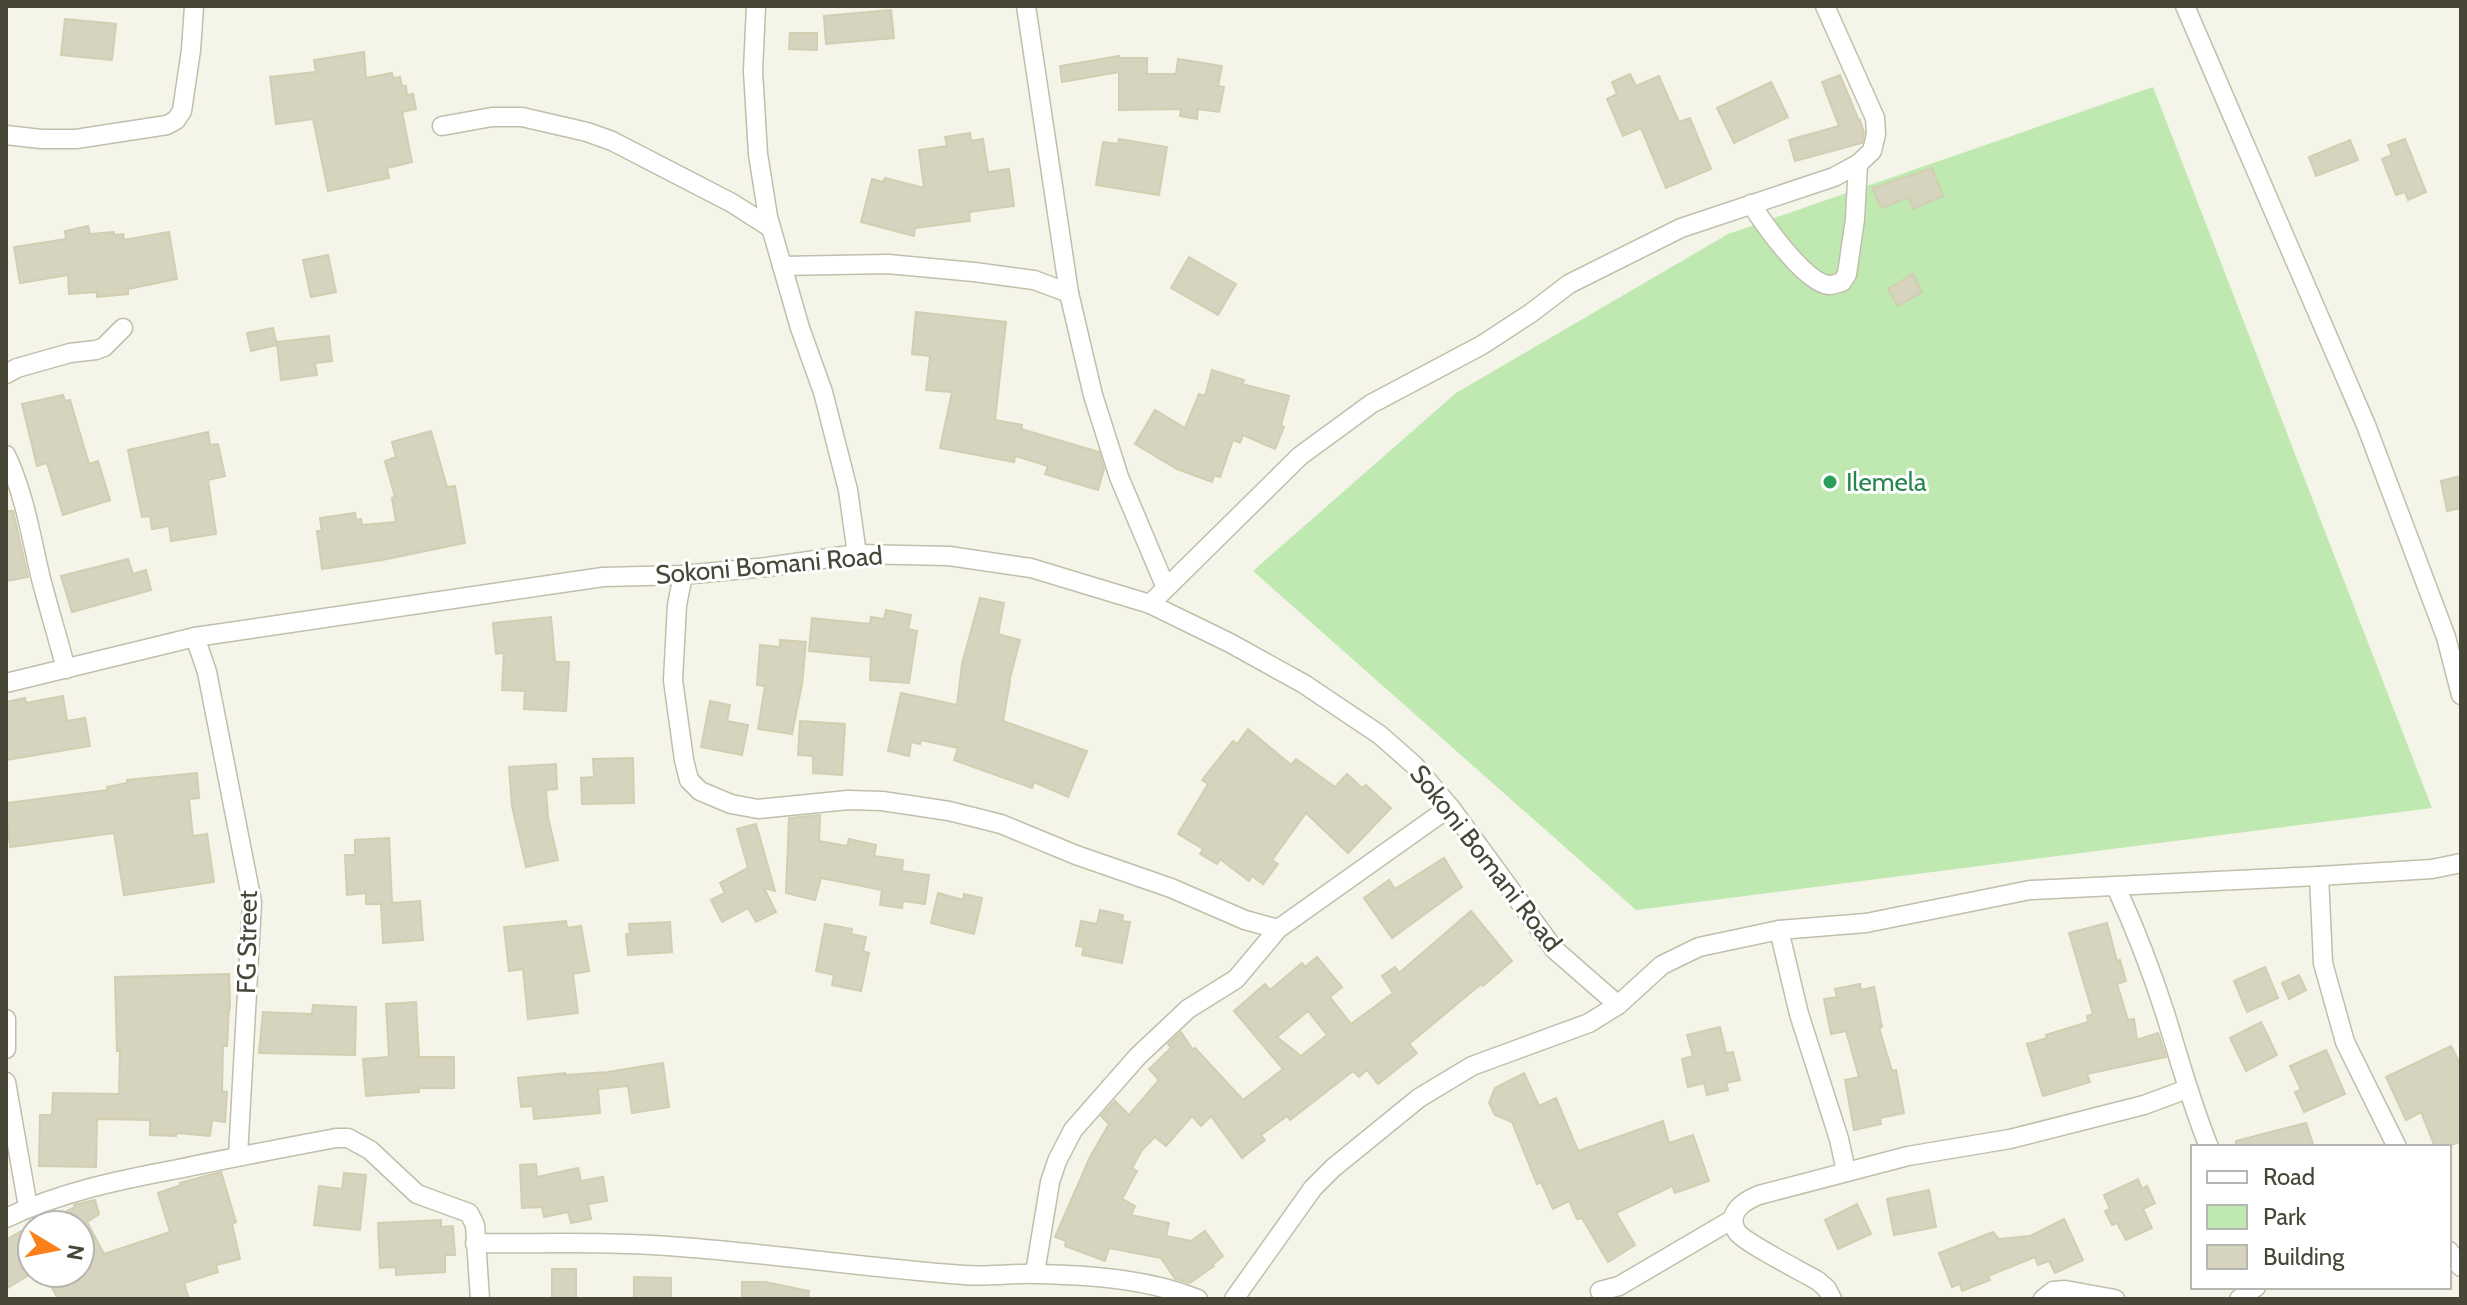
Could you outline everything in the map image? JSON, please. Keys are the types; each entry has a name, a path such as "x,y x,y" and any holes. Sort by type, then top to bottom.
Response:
{"street":[{"path":"6,135 76,139 167,125 176,120 182,111 194,6"},
{"path":"756,6 753,71 758,154 771,228 826,406 848,490 857,554"},
{"path":"1026,6 1069,293 1093,395 1119,477 1166,588"},
{"path":"1150,604 1300,456 1371,404 1482,345 1569,284 1681,228 1834,177 1858,164 1872,151 1876,134 1875,118 1825,6"},
{"path":"2185,6 2366,425 2446,637 2461,695"},
{"path":"442,126 492,117 522,117 587,132 612,141 732,203 771,228"},
{"path":"1751,204 1774,238 1817,279 1827,285 1842,282 1847,274 1855,219 1858,164"},
{"path":"1034,280 1064,258"},
{"path":"782,266 888,264 1034,280 1069,293"},
{"path":"6,374 17,368 104,347 123,328"},
{"path":"6,455 23,496 66,669"},
{"name":"Sokoni Bomani Road","path":"6,683 195,637 603,577 683,575 857,554 949,556 1031,568 1150,604 1304,684 1380,735 1414,765 1450,807 1554,949 1618,1005"},
{"path":"683,575 677,605 673,680 684,760 689,780 700,791 731,804 758,809 848,800 882,801 949,811 1001,824 1076,855 1171,888 1245,920 1278,929"},
{"name":"FG Street","path":"195,637 207,672 252,902 238,1156"},
{"path":"1035,1273 1050,1182 1057,1161 1073,1130 1146,1048 1188,1009 1236,979 1278,929 1450,807"},
{"path":"1234,1299 1313,1188 1419,1098 1472,1066 1589,1023 1618,1005 1662,965 1699,947 1779,930 1866,923 2030,890 2432,869 2461,863"},
{"path":"2319,876 2323,963 2345,1042 2396,1145"},
{"path":"2116,887 2137,933 2208,1145"},
{"path":"1779,930 1799,1014 1835,1125 1846,1171"},
{"path":"6,1019 6,1049"},
{"path":"6,1082 28,1207"},
{"path":"1832,1299 1818,1281 1737,1232 1733,1219 1736,1208 1746,1200 1846,1171 1908,1156 2010,1139 2144,1105 2187,1089"},
{"path":"6,1218 28,1207 95,1185 348,1138 385,1162 417,1194 469,1213 475,1225 480,1299"},
{"path":"1600,1291 1619,1286 1733,1219"},
{"path":"475,1243 678,1246 906,1271 977,1276 1035,1273 1142,1283 1198,1299"},
{"path":"2043,1299 2053,1291 2065,1290 2115,1299"}],"green space":[{"name":"Ilemela","path":"2153,87 2432,808 1636,910 1253,571 1456,393 1728,234"}],"building":[{"path":"891,10 894,38 826,44 824,16"},
{"path":"65,19 116,24 112,60 61,55"},
{"path":"790,33 817,33 817,50 789,49"},
{"path":"364,52 366,78 392,73 393,78 400,77 407,95 413,94 416,109 402,112 412,162 387,168 389,178 328,191 313,119 276,124 270,77 316,72 314,60"},
{"path":"1119,56 1147,58 1147,74 1176,74 1178,59 1222,66 1218,86 1224,87 1219,112 1198,109 1197,119 1180,116 1181,109 1119,110 1119,72 1062,82 1060,66"},
{"path":"1630,74 1636,86 1659,76 1679,122 1690,118 1711,169 1666,188 1641,128 1623,136 1607,99 1617,94 1612,82"},
{"path":"1840,75 1860,120 1864,133 1862,143 1795,161 1789,140 1839,126 1822,82"},
{"path":"1771,82 1788,117 1734,143 1717,108"},
{"path":"970,133 971,141 983,139 988,172 1009,169 1014,206 969,212 970,221 915,228 914,236 861,222 872,179 883,182 885,178 924,188 919,150 947,146 945,137"},
{"path":"1119,139 1167,147 1159,195 1096,185 1103,142 1118,144"},
{"path":"2405,139 2426,192 2408,200 2405,192 2396,195 2382,159 2392,155 2388,145"},
{"path":"2350,140 2358,160 2316,176 2309,157"},
{"path":"1932,168 1943,196 1913,209 1909,197 1881,208 1873,188"},
{"path":"88,226 90,234 114,232 114,235 123,234 124,240 169,232 177,279 128,289 128,294 97,297 97,292 69,294 68,275 20,283 14,247 66,239 65,231"},
{"path":"328,255 336,292 311,297 303,260"},
{"path":"1189,257 1236,284 1218,315 1171,288"},
{"path":"1913,274 1922,292 1898,306 1888,289"},
{"path":"916,312 1006,322 995,420 1022,425 1021,429 1099,452 1104,469 1098,490 1045,474 1048,466 1015,456 1014,462 940,448 952,392 926,390 930,356 912,354"},
{"path":"273,328 277,345 251,351 247,333"},
{"path":"329,336 332,361 315,363 317,375 281,380 277,342"},
{"path":"1212,370 1244,380 1242,384 1289,396 1281,425 1284,427 1275,449 1243,435 1240,443 1233,440 1220,477 1214,475 1212,482 1177,469 1135,444 1155,410 1185,428 1199,394 1205,396"},
{"path":"63,395 65,401 70,400 89,464 98,461 110,500 63,515 47,463 37,466 22,404"},
{"path":"431,431 447,487 455,486 465,543 322,569 317,531 322,531 320,518 355,513 356,520 361,519 362,525 396,522 392,498 395,497 385,461 396,457 392,442"},
{"path":"208,432 210,445 218,444 225,476 208,480 216,534 171,541 169,526 152,529 150,516 142,517 128,450"},
{"path":"2461,476 2461,508 2447,511 2441,481"},
{"path":"6,511 13,511 28,577 6,581"},
{"path":"128,559 133,574 146,570 151,590 72,612 61,576"},
{"path":"980,598 1004,603 998,634 1020,640 1003,721 1087,751 1068,797 1034,782 1032,788 954,760 958,748 921,740 920,744 911,742 909,756 888,751 901,693 957,705 962,664"},
{"path":"886,610 911,615 908,629 917,631 909,683 870,680 871,657 809,651 812,618 870,624 871,617 884,619"},
{"path":"551,617 555,662 569,662 566,711 524,709 525,691 502,690 504,653 496,654 493,623"},
{"path":"780,640 806,642 792,734 758,729 765,686 757,685 760,645 780,647"},
{"path":"63,696 67,721 85,718 90,746 6,760 6,702 25,698 26,703"},
{"path":"710,701 730,705 727,721 748,725 742,755 701,747"},
{"path":"800,721 845,724 842,775 813,773 813,756 798,755"},
{"path":"1248,729 1291,765 1296,759 1335,787 1347,774 1362,788 1366,785 1391,808 1348,853 1306,813 1272,860 1278,864 1263,884 1252,876 1249,881 1220,859 1217,864 1200,854 1203,849 1178,834 1208,784 1202,780 1233,741 1237,744"},
{"path":"633,758 634,803 582,804 581,778 594,777 593,759"},
{"path":"556,764 557,789 546,790 548,817 558,860 526,867 512,806 509,767"},
{"path":"197,773 199,798 189,799 193,836 207,834 214,882 124,895 114,833 10,847 6,803 108,790 107,787 127,783 127,780"},
{"path":"820,815 819,841 847,846 849,839 876,845 874,856 903,860 902,871 929,875 925,904 903,901 902,908 880,905 882,890 821,878 815,900 786,893 789,818"},
{"path":"756,824 775,891 764,888 776,912 756,922 748,908 722,922 711,900 725,893 720,883 748,868 737,829"},
{"path":"389,838 392,903 420,901 423,940 383,943 381,904 366,904 366,893 347,895 345,855 355,855 355,840"},
{"path":"1444,858 1462,887 1392,938 1364,898 1389,880 1395,889"},
{"path":"938,893 963,900 964,894 982,898 974,934 931,923"},
{"path":"1100,910 1123,915 1122,921 1130,922 1122,963 1082,955 1084,947 1076,946 1081,921 1097,924"},
{"path":"1471,911 1512,961 1409,1044 1417,1053 1378,1084 1367,1070 1359,1077 1353,1071 1290,1120 1287,1116 1261,1135 1265,1140 1242,1158 1211,1116 1201,1126 1192,1116 1166,1146 1155,1137 1142,1150 1132,1168 1137,1171 1122,1199 1135,1206 1131,1215 1169,1223 1166,1236 1191,1241 1205,1231 1223,1256 1214,1266 1190,1283 1175,1279 1161,1258 1109,1248 1105,1261 1065,1246 1066,1241 1055,1237 1090,1157 1109,1124 1101,1116 1115,1101 1129,1115 1159,1080 1149,1069 1171,1048 1168,1044 1181,1032 1193,1050 1195,1048 1243,1100 1283,1069 1234,1011 1265,984 1270,990 1302,963 1305,967 1317,957 1342,987 1330,997 1351,1024 1393,993 1382,976 1395,967 1399,973","holes":["1308,1011 1327,1035 1301,1056 1277,1037"]},
{"path":"566,921 567,928 581,926 589,971 573,974 578,1013 528,1019 523,969 509,971 504,927"},
{"path":"670,922 672,952 628,955 626,934 630,934 629,924"},
{"path":"2107,923 2126,981 2117,984 2128,1020 2134,1019 2137,1040 2158,1033 2166,1057 2087,1074 2090,1082 2043,1096 2027,1044 2088,1022 2087,1016 2093,1014 2069,933"},
{"path":"825,924 852,929 851,934 866,937 863,951 869,953 861,991 832,985 834,975 816,971"},
{"path":"2265,967 2278,998 2247,1012 2234,981"},
{"path":"229,974 227,1046 223,1046 222,1091 227,1092 225,1122 212,1120 210,1136 176,1133 176,1136 150,1135 150,1120 97,1119 96,1167 39,1166 40,1115 52,1115 53,1093 119,1094 120,1051 117,1051 115,977"},
{"path":"2299,975 2306,990 2289,999 2282,983"},
{"path":"1860,984 1861,990 1874,987 1882,1027 1879,1028 1892,1071 1896,1070 1904,1113 1880,1118 1881,1124 1854,1130 1845,1080 1859,1077 1846,1031 1831,1034 1824,999 1837,997 1835,989"},
{"path":"416,1002 419,1057 454,1057 454,1088 419,1088 419,1092 366,1096 363,1059 389,1057 386,1004"},
{"path":"313,1005 356,1007 355,1055 259,1053 263,1012 312,1014"},
{"path":"2261,1022 2277,1055 2246,1071 2230,1038"},
{"path":"1720,1027 1726,1053 1733,1052 1740,1080 1726,1083 1728,1090 1707,1095 1704,1083 1688,1087 1682,1059 1693,1056 1687,1035"},
{"path":"2451,1046 2461,1066 2461,1141 2451,1145 2434,1145 2421,1112 2406,1120 2386,1077"},
{"path":"2326,1050 2345,1094 2304,1112 2295,1092 2301,1090 2290,1066"},
{"path":"663,1063 669,1107 632,1113 628,1086 598,1089 600,1113 534,1119 533,1106 521,1107 518,1078 608,1072"},
{"path":"1524,1073 1539,1106 1556,1098 1578,1151 1663,1121 1669,1143 1693,1135 1709,1181 1675,1193 1672,1186 1616,1213 1635,1245 1608,1262 1582,1218 1577,1219 1569,1201 1553,1209 1541,1182 1537,1184 1512,1122 1495,1115 1489,1103 1495,1088"},
{"path":"2306,1123 2313,1145 2236,1145 2236,1141"},
{"path":"536,1164 537,1177 578,1168 581,1181 603,1177 607,1201 588,1204 591,1219 571,1223 568,1212 544,1217 542,1207 522,1208 520,1165"},
{"path":"221,1172 236,1222 232,1224 240,1259 216,1265 218,1272 184,1283 189,1299 58,1299 53,1289 96,1289 96,1239 104,1254 170,1232 158,1193 180,1183"},
{"path":"344,1173 366,1175 360,1230 314,1225 319,1186 342,1189"},
{"path":"2138,1179 2142,1189 2147,1186 2155,1203 2143,1209 2152,1228 2126,1240 2117,1223 2112,1225 2105,1211 2110,1209 2104,1195"},
{"path":"1929,1190 1936,1227 1894,1235 1887,1199"},
{"path":"95,1200 99,1214 96,1216 96,1209 71,1209 74,1205"},
{"path":"1857,1204 1871,1234 1838,1249 1825,1220"},
{"path":"2064,1219 2083,1260 2055,1273 2049,1261 2038,1265 2035,1257 1988,1276 1990,1280 1962,1291 1960,1284 1952,1287 1939,1253 1993,1232 1999,1239 2030,1236"},
{"path":"441,1220 441,1227 453,1226 455,1255 445,1255 445,1272 396,1275 396,1267 380,1268 378,1223"},
{"path":"16,1234 16,1283 6,1289 6,1240"},
{"path":"552,1269 576,1269 576,1299 552,1299"},
{"path":"634,1277 671,1278 671,1299 634,1299"},
{"path":"742,1282 765,1282 809,1291 808,1299 742,1299"}],"place":[{"name":"Ilemela","path":"1830,482"}]}
